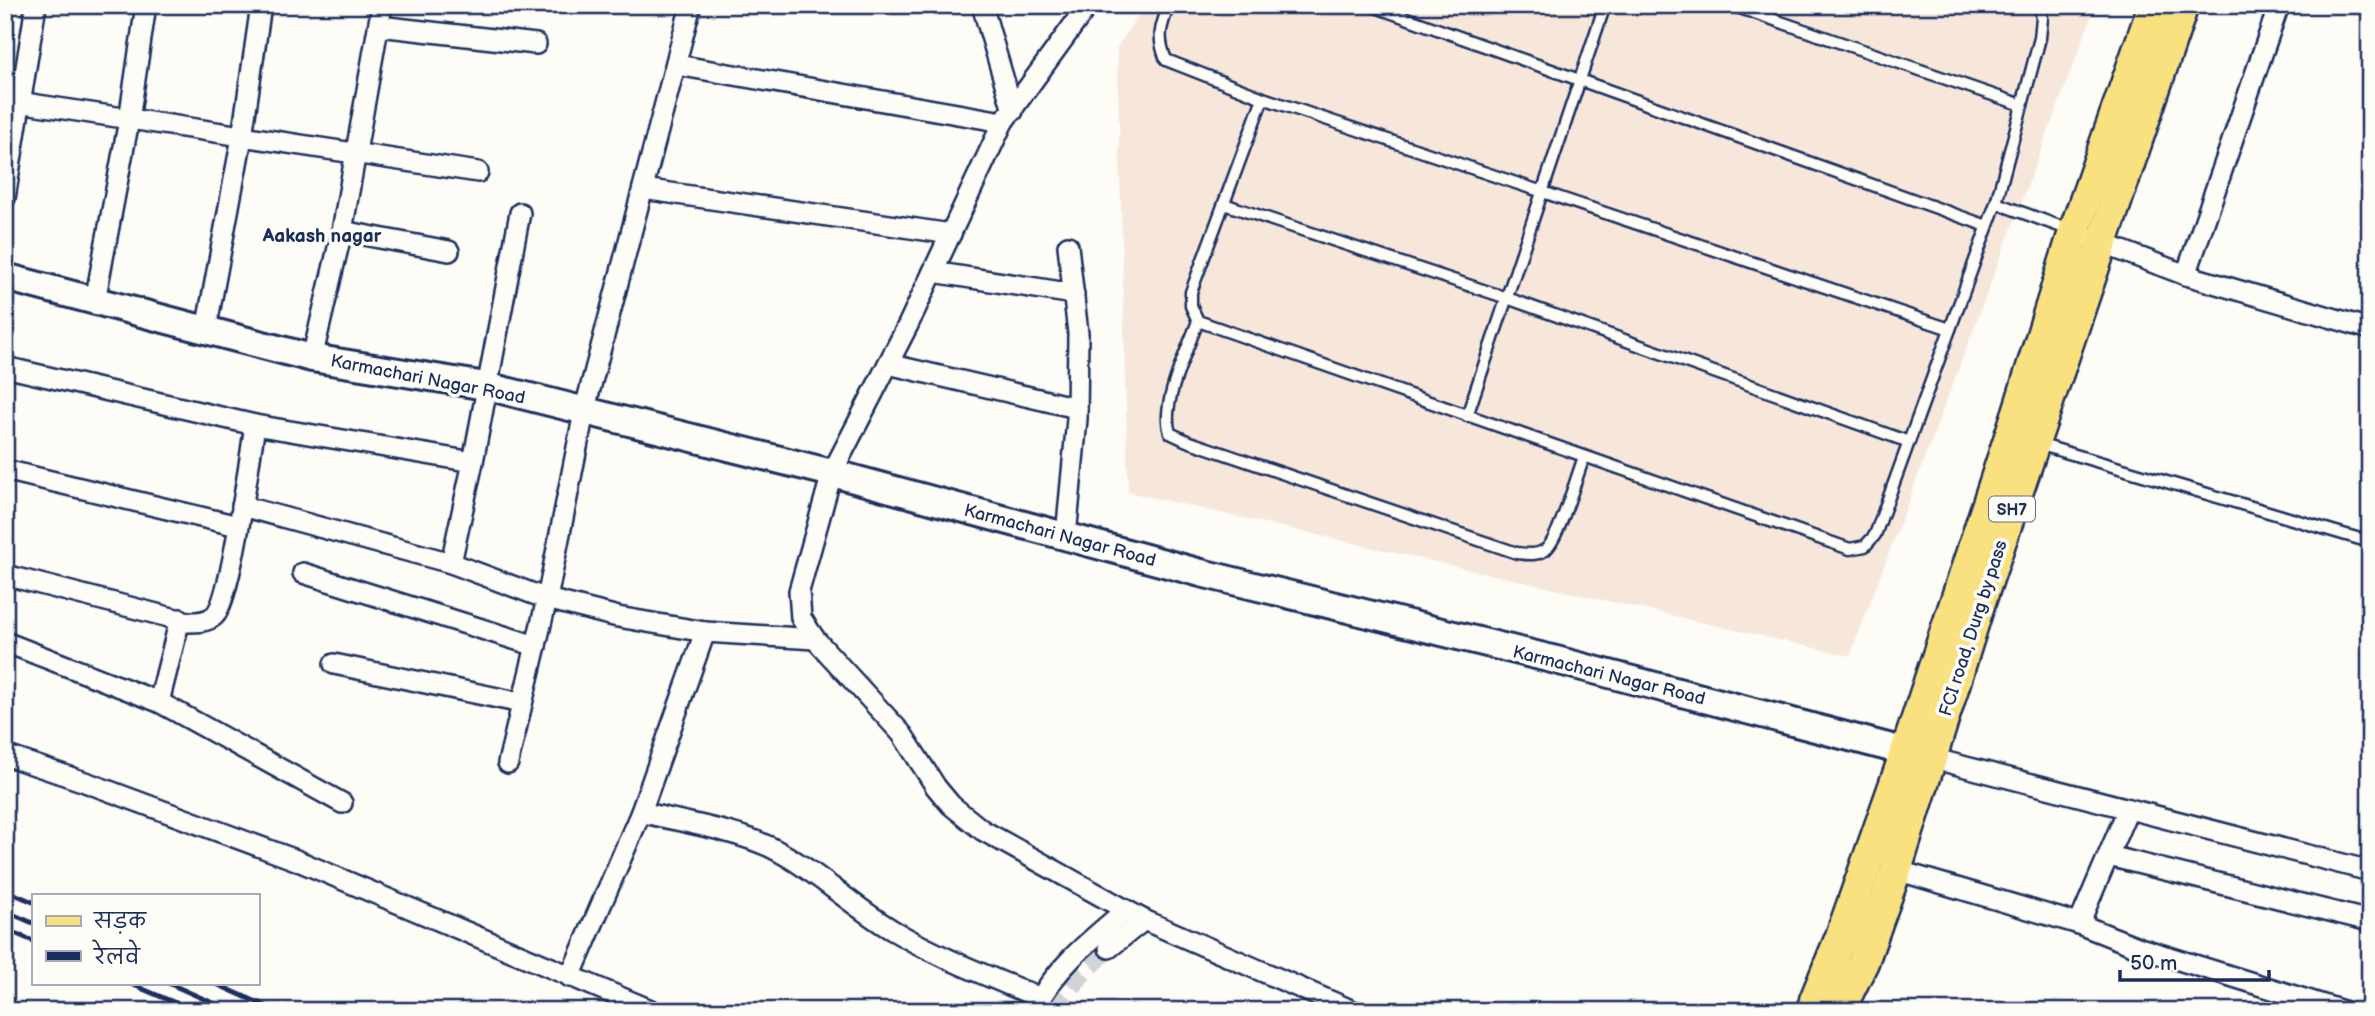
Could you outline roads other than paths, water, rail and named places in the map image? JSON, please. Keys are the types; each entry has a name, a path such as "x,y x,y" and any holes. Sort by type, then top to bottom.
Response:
{"main road":[{"name":"FCI road, Durg by pass","path":"2023,439 2074,232 2154,5"},
{"name":"FCI road, Durg by pass","path":"1813,1011 1840,939 1919,755 2023,439 2103,244 2183,5"},
{"name":"FCI road, Durg by pass","path":"1839,1011 1863,962 1896,870 1919,755"}],"street":[{"path":"5,198 13,102 36,5"},
{"path":"95,301 129,120 146,5"},
{"path":"206,330 242,137 261,5"},
{"name":"Karmachari Nagar Road","path":"382,5 342,231 312,358 486,386 1919,755"},
{"path":"508,763 547,599 584,412 691,5"},
{"path":"982,5 1008,117"},
{"path":"1088,5 1008,117 832,474 799,590 801,618 814,639 902,734 936,787 951,805 982,830 1144,920 1353,1011"},
{"path":"2186,275 2279,5"},
{"path":"379,26 536,44"},
{"path":"677,65 1008,117"},
{"path":"13,102 478,172"},
{"path":"643,189 951,234"},
{"path":"451,563 520,213"},
{"path":"342,231 449,251"},
{"path":"2074,232 2186,275 2370,329"},
{"path":"1066,536 1077,408 1078,333 1068,246"},
{"path":"933,272 1074,294"},
{"path":"5,277 312,358"},
{"path":"888,364 1077,408"},
{"path":"5,367 256,425 473,462"},
{"path":"5,575 180,619 203,622 213,617 220,609 229,581 256,425"},
{"path":"5,470 239,526"},
{"path":"242,506 451,563 547,599 618,617 705,632 814,639"},
{"path":"303,573 536,646"},
{"path":"159,702 180,619"},
{"path":"570,977 641,812 705,632"},
{"path":"5,642 159,702 342,803"},
{"path":"334,664 522,703"},
{"path":"5,755 296,860 653,1011"},
{"path":"1919,755 2370,871"},
{"path":"2079,923 2128,809"},
{"path":"641,812 769,847 801,865 861,910 896,932 1037,1004 1054,977 1073,955 1126,910"},
{"path":"2109,856 2370,921"},
{"path":"1896,870 2079,923 2140,948 2343,1011"},
{"path":"1109,948 1144,920"}],"lane":[{"path":"1169,5 1160,29 1160,45 1166,60 1263,98 1950,329"},
{"path":"1370,5 1987,226"},
{"path":"1467,416 1605,5"},
{"path":"1731,5 2022,105"},
{"path":"1198,321 1850,549 1865,546 1875,535 1996,203 2040,38 2042,18 2039,5"},
{"path":"1263,98 1191,292 1191,306 1198,321 1167,406 1166,421 1170,433 1187,442 1517,553 1532,555 1546,550 1555,536 1584,457"},
{"path":"1996,203 2074,232"},
{"path":"1224,204 1507,298 1909,442"},
{"path":"2023,439 2370,542"}],"tunnel":[{"path":"1056,1011 1080,976 1109,948"}],"railway":[{"path":"5,890 32,902"},
{"path":"5,911 32,923"},
{"path":"5,929 32,941"},
{"path":"131,984 194,1011"},
{"path":"170,984 231,1011"},
{"path":"216,984 277,1011"}],"district":[{"name":"Aakash nagar","path":"322,235"}]}
